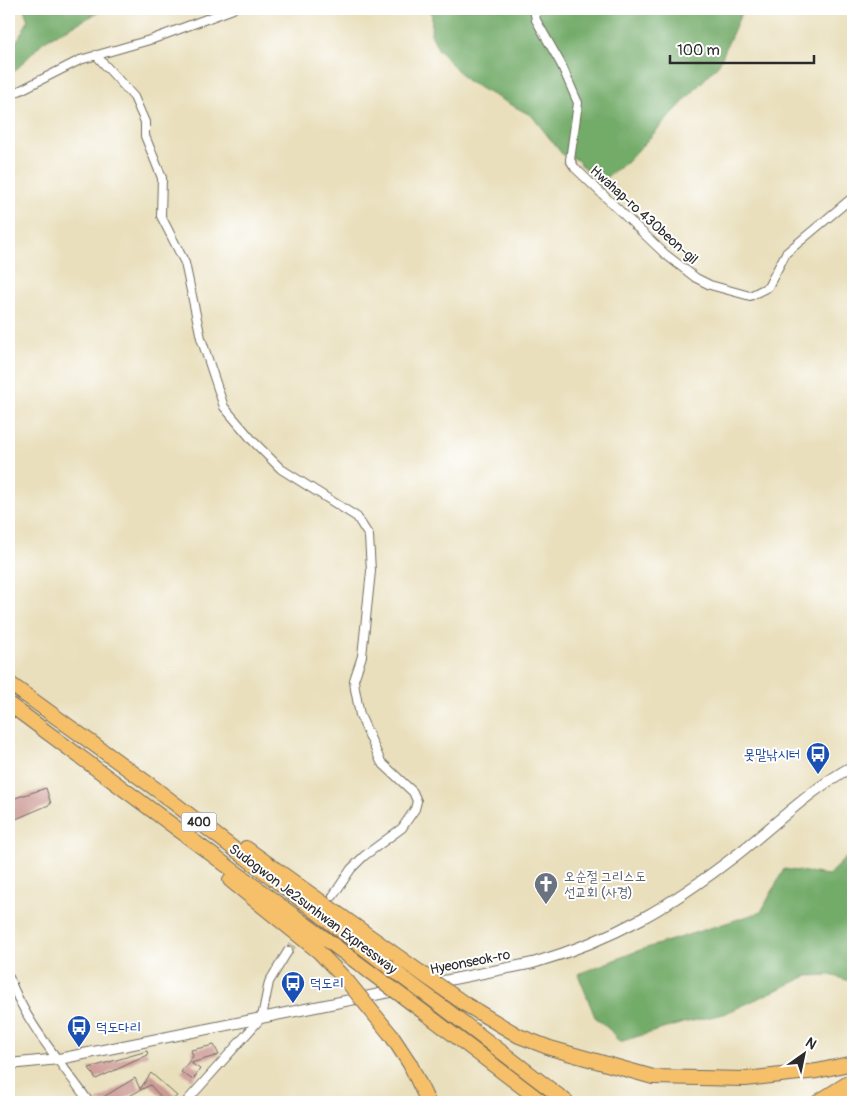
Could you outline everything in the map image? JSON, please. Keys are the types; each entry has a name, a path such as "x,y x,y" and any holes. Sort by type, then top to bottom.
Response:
{"highway":[{"name":"Sudogwon Je2sunhwan Expressway","path":"9,683 157,790 567,1102"},
{"name":"Sudogwon Je2sunhwan Expressway","path":"9,704 542,1102"},
{"path":"48,734 311,945 347,981 391,1035 410,1064 428,1102"},
{"path":"157,790 270,864 465,1004 519,1036 550,1048 653,1077 745,1078 817,1071 853,1063"},
{"path":"818,1102 853,1080"},
{"path":"838,1102 853,1091"}],"street":[{"path":"9,96 80,60 153,38 232,9"},
{"name":"Hwahap-ro 430beon-gil","path":"534,9 536,20 555,50 578,103 570,160 575,168 665,254 696,278 710,285 750,296 768,287 786,253 853,197"},
{"path":"96,55 134,97 145,122 145,136 162,178 161,216 185,263 201,338 224,407 253,441 281,469 357,516 369,536 371,571 362,656 354,680 355,689 360,715 381,762 412,792 417,801 415,809 402,828 358,862 333,896"},
{"name":"Hyeonseok-ro","path":"12,1063 59,1059 533,963 602,940 676,900 739,853 809,796 853,766"},
{"path":"186,1102 262,1017 269,982 288,951"},
{"path":"9,977 29,1019 90,1102"}],"green space":[{"path":"24,9 105,9 44,41 9,77 9,55 28,21"},
{"path":"426,9 743,9 719,64 626,163 598,183 576,159 562,154 532,116 467,81 438,49 431,34 432,13"},
{"path":"853,851 853,982 830,975 807,976 724,1014 683,1023 619,1042 611,1031 595,1017 578,974 640,950 761,912 784,869 828,875"}],"building":[{"path":"46,788 51,804 9,822 9,800"},
{"path":"214,1045 219,1055 191,1063 200,1069 193,1080 181,1072 193,1056 191,1050"},
{"path":"147,1051 148,1055 96,1079 89,1068"},
{"path":"151,1073 177,1096 170,1102 166,1102 150,1085 118,1102 95,1102 135,1078 140,1089"}],"tunnel":[{"path":"288,951 320,912"}],"place":[{"name":"못말낚시터","path":"818,775"},
{"name":"오순절 그리스도 선교회 (사경)","path":"546,905"},
{"name":"덕도리","path":"293,1004"},
{"name":"덕도다리","path":"79,1048"}]}
